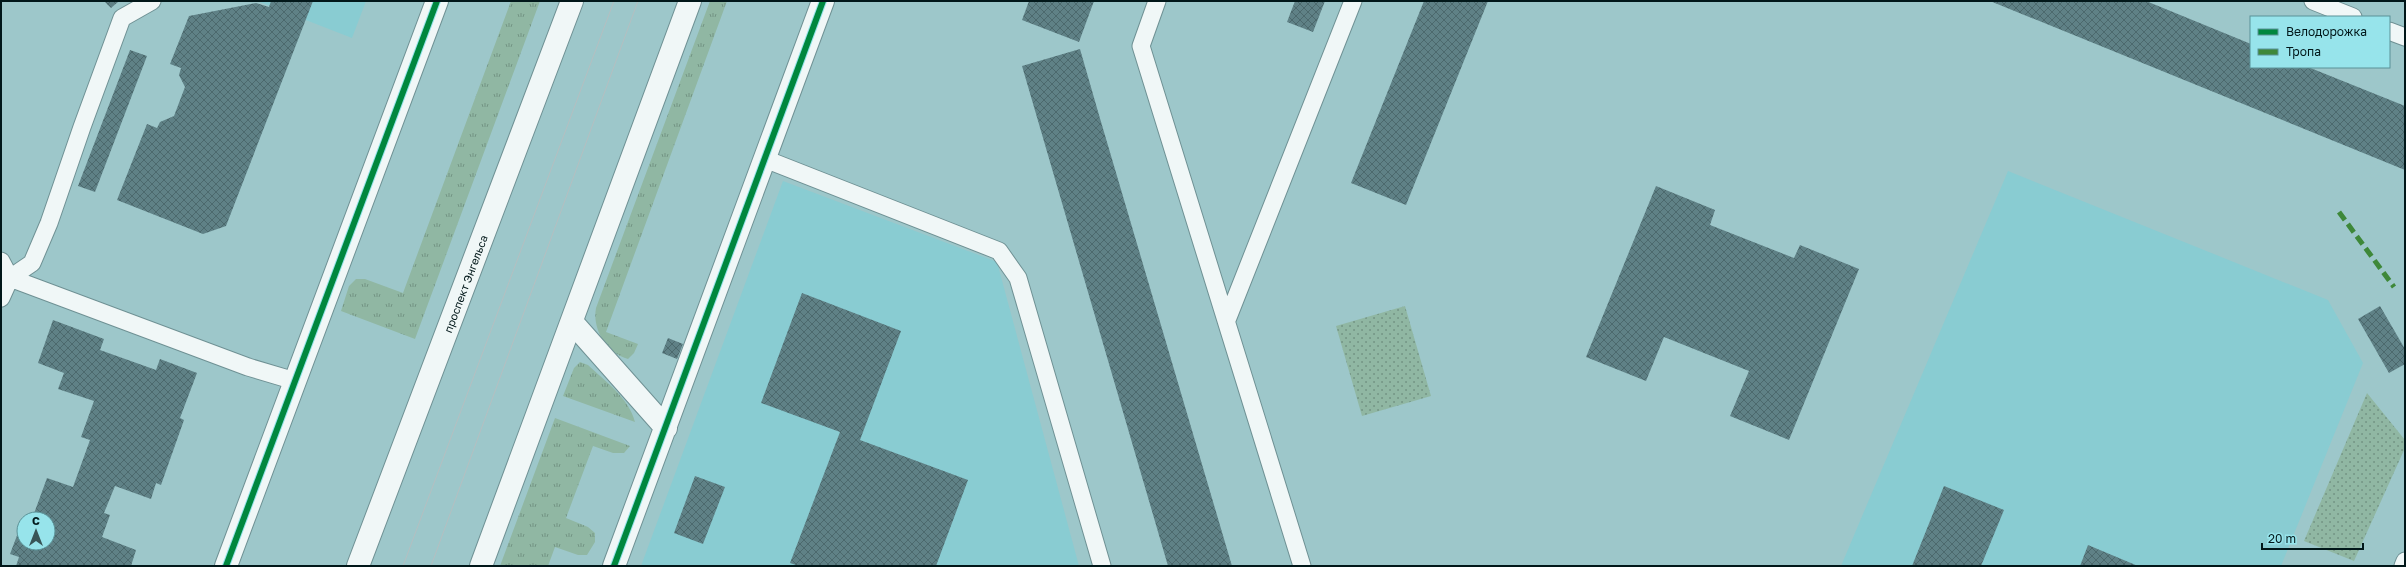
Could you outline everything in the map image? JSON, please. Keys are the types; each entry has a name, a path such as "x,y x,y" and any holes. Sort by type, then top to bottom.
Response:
{"street":[{"path":"226,566 437,1"},
{"name":"проспект Энгельса","path":"358,566 572,1"},
{"path":"480,566 572,322 690,1"},
{"path":"614,566 823,1"},
{"path":"572,322 666,428"}],"lane":[{"path":"6,279 32,264 49,223 122,18 152,1"},
{"path":"1157,1 1141,46 1302,566"},
{"path":"1227,320 1353,1"},
{"path":"2313,1 2351,16"},
{"path":"2390,31 2405,37"},
{"path":"765,159 999,250 1018,278 1102,566"},
{"path":"1,261 6,279 1,298"},
{"path":"6,279 248,367 294,381"},
{"path":"2403,566 2405,561"}],"shaded area":[{"path":"257,1 366,1 352,38"},
{"path":"2008,171 2328,300 2363,363 2281,566 1841,566"},
{"path":"783,181 997,262 1079,566 641,566"}],"green space":[{"path":"511,1 540,1 415,339 341,311 349,286 356,279 365,279 403,293"},
{"path":"710,1 727,1 606,332 638,344 634,353 628,359 613,351 602,339 596,324 596,308"},
{"path":"1405,306 1431,396 1362,416 1336,326"},
{"path":"580,362 588,365 616,390 628,405 635,422 563,396 574,368"},
{"path":"2367,393 2405,440 2405,448 2354,561 2304,541"},
{"path":"555,418 630,446 624,453 613,453 593,446 566,518 588,527 595,533 595,542 587,555 578,555 555,547 548,566 500,566"}],"building":[{"path":"104,1 119,1 111,8"},
{"path":"271,1 313,1 226,226 203,234 117,200 147,124 157,128 160,122 174,116 185,87 179,75 181,68 170,64 189,16 256,3 269,7"},
{"path":"1029,1 1094,1 1079,42 1022,20"},
{"path":"1295,1 1325,1 1313,32 1287,22"},
{"path":"1424,1 1488,1 1406,205 1351,183"},
{"path":"1990,1 2146,1 2250,44 2250,68 2310,68 2405,106 2405,170"},
{"path":"1080,49 1232,566 1168,566 1022,66"},
{"path":"130,50 147,56 95,192 78,186"},
{"path":"1656,186 1715,210 1710,225 1794,258 1800,245 1859,269 1789,440 1730,416 1749,371 1664,337 1646,381 1586,357"},
{"path":"802,293 901,331 860,440 968,480 936,566 799,566 790,563 840,432 761,403"},
{"path":"2380,306 2405,349 2405,364 2389,373 2358,319"},
{"path":"53,320 104,339 100,350 156,370 160,359 197,373 180,418 184,420 161,485 156,483 151,499 115,486 104,513 110,515 102,537 136,550 131,566 16,566 19,557 10,554 16,538 16,551 56,551 56,511 35,511 47,478 73,487 90,440 81,437 94,401 58,389 64,373 38,363"},
{"path":"668,338 683,344 677,359 662,353"},
{"path":"695,476 725,487 703,544 674,533"},
{"path":"1944,486 2004,510 1981,566 1912,566"},
{"path":"2088,545 2138,566 2080,566"}],"tram line":[{"path":"403,566 614,1"},
{"path":"431,566 638,1"}],"marked path":[{"path":"2339,212 2394,287"}],"cycle path":[{"path":"226,566 437,1"},
{"path":"614,566 823,1"}]}
